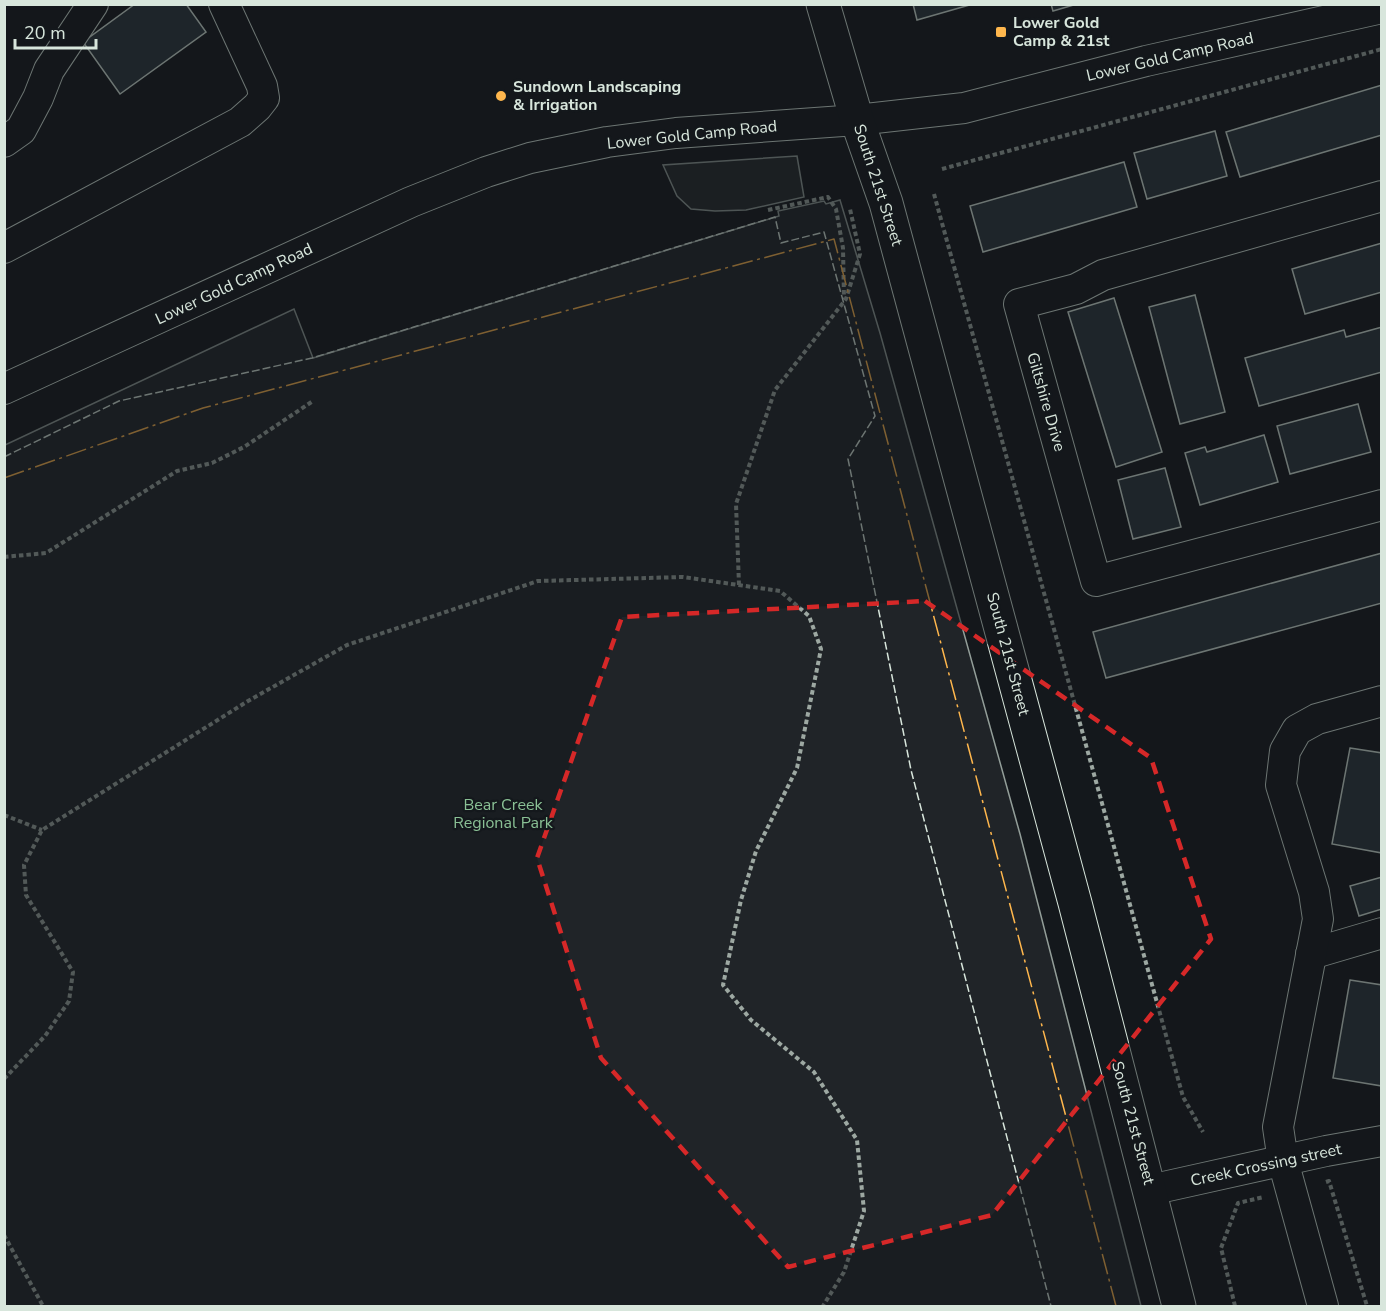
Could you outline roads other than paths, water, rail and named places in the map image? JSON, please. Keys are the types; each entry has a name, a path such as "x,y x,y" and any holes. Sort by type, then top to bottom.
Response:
{"main road":[{"name":"South 21st Street","path":"823,4 857,120 886,203 1179,1306"}],"street":[{"path":"4,142 21,130 38,98 49,69 93,4"},
{"path":"4,248 240,122 257,107 264,98 262,86 224,4"},
{"name":"Lower Gold Camp Road","path":"4,389 401,207 486,172 530,158 607,142 676,133 857,120 964,108 1146,62 1382,8"},
{"name":"Giltshire Drive","path":"1382,196 1103,275 1076,289 1019,304 1096,581 1382,505"},
{"path":"1323,1306 1283,1161 1278,1127 1318,919 1314,892 1281,785 1285,751 1297,730 1317,719 1382,701"},
{"path":"1311,954 1382,933"},
{"name":"Creek Crossing street","path":"1150,1190 1382,1141"}],"place":[{"name":"Lower Gold Camp & 21st","path":"1001,32"},
{"name":"Sundown Landscaping & Irrigation","path":"501,96"}],"park label":[{"name":"Bear Creek Regional Park","path":"503,814"}]}
